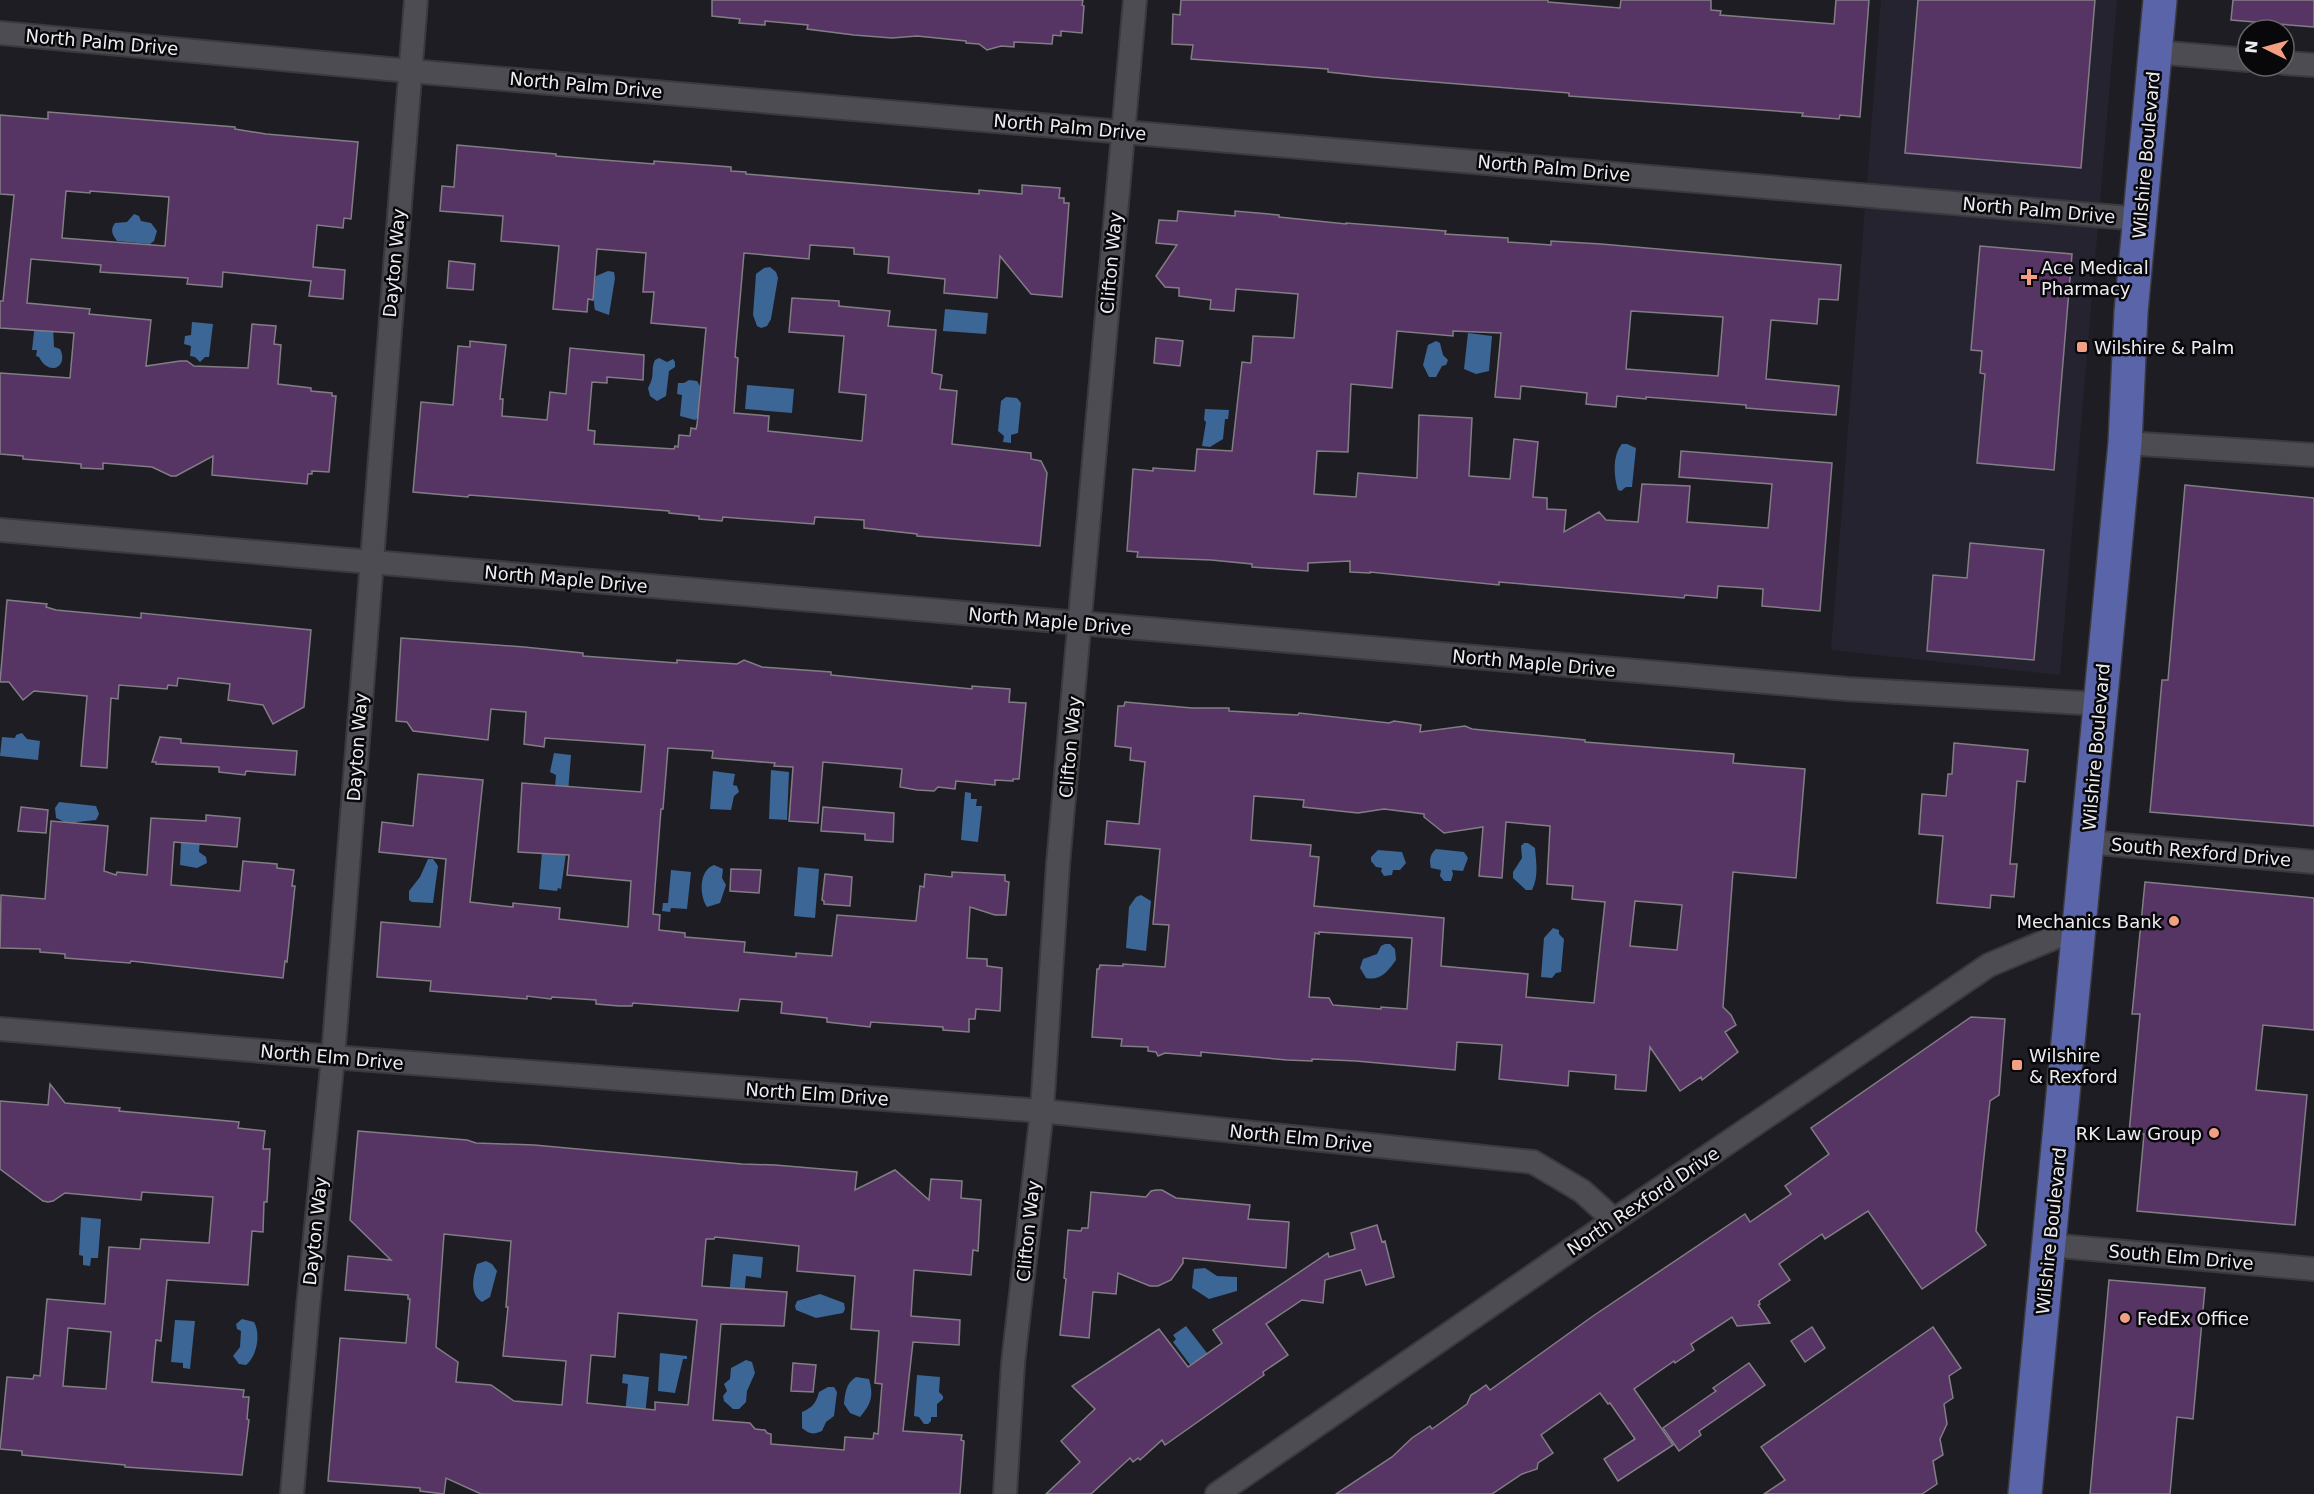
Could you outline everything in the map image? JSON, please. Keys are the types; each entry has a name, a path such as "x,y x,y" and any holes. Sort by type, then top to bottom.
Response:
{"main road":[{"name":"Wilshire Boulevard","path":"2025,1494 2125,443 2132,312 2160,0"}],"street":[{"name":"Dayton Way","path":"292,1494 333,1057 416,0"},
{"name":"Clifton Way","path":"1005,1494 1013,1363 1042,1111 1058,864 1135,0"},
{"name":"North Palm Drive","path":"0,33 410,71 2140,219"},
{"path":"2155,52 2236,59"},
{"path":"2296,64 2314,65"},
{"path":"2125,443 2314,455"},
{"name":"North Maple Drive","path":"0,530 1847,689 2100,704"},
{"name":"South Rexford Drive","path":"2088,842 2314,862"},
{"name":"North Rexford Drive","path":"1218,1494 1614,1220 1989,965 2080,927"},
{"name":"North Elm Drive","path":"0,1029 1042,1111 1533,1162 1582,1191 1614,1220"},
{"name":"South Elm Drive","path":"2048,1245 2314,1269"}],"shaded area":[{"path":"1881,0 2117,0 2060,675 1831,650"}],"water":[{"path":"134,214 139,216 141,221 151,223 157,231 154,241 150,244 117,241 114,236 113,225 127,222"},
{"path":"770,267 776,272 778,278 771,319 767,326 761,328 757,326 753,315 756,274"},
{"path":"608,271 614,272 615,278 609,315 595,310 594,298 596,276"},
{"path":"945,309 988,313 986,334 943,331"},
{"path":"192,322 213,324 209,357 205,357 200,362 190,356 191,346 184,344 185,336 191,335"},
{"path":"35,323 53,324 54,347 60,349 62,355 62,361 57,367 48,367 36,356 37,350 32,350"},
{"path":"1468,333 1492,336 1489,371 1476,374 1464,369"},
{"path":"1436,341 1440,343 1443,355 1448,360 1436,377 1429,377 1423,365 1428,345"},
{"path":"659,358 667,362 673,359 675,367 669,371 666,396 657,401 650,396 648,388 655,360"},
{"path":"689,380 697,381 700,386 698,418 695,420 680,416 682,395 677,394 678,383"},
{"path":"747,385 794,389 792,413 745,409"},
{"path":"1006,397 1017,398 1021,403 1018,433 1011,435 1011,443 1003,442 1004,436 998,431 1001,401"},
{"path":"1205,409 1229,410 1228,419 1225,419 1223,439 1210,447 1202,446 1206,422 1204,420"},
{"path":"1622,444 1636,448 1632,487 1626,487 1621,491 1618,490 1615,466"},
{"path":"22,733 27,739 40,741 38,760 0,756 2,737 15,738 16,735"},
{"path":"554,753 571,755 567,805 555,787 556,775 550,772"},
{"path":"771,770 789,772 787,820 769,819"},
{"path":"713,771 735,774 733,785 737,786 739,792 734,796 731,810 710,809"},
{"path":"965,792 971,793 971,799 977,799 976,806 982,806 978,842 961,840"},
{"path":"59,802 96,806 99,814 96,820 71,825 56,818 55,808"},
{"path":"182,821 201,823 199,852 206,857 207,863 197,868 180,865"},
{"path":"1524,843 1535,848 1536,874 1532,890 1526,890 1513,878 1513,872 1522,858 1521,846"},
{"path":"567,846 561,889 558,888 557,891 539,889 542,851"},
{"path":"1436,849 1464,852 1468,858 1463,871 1452,870 1451,881 1444,881 1440,876 1441,870 1431,868 1430,857"},
{"path":"1378,850 1402,852 1406,863 1400,870 1393,870 1392,875 1384,876 1382,868 1376,867 1371,861 1371,857"},
{"path":"428,859 433,859 438,866 433,903 412,902 409,900 409,891 420,877"},
{"path":"714,865 723,869 722,878 726,885 720,903 707,907 702,890 703,877 705,872"},
{"path":"798,867 819,869 815,918 794,916"},
{"path":"671,870 691,872 687,909 671,908 670,912 662,911 663,903 668,903"},
{"path":"1141,895 1151,901 1146,951 1126,948 1129,907 1136,897"},
{"path":"1553,928 1559,930 1559,934 1564,939 1561,972 1556,973 1552,978 1541,977 1544,938"},
{"path":"1390,944 1395,949 1396,960 1380,977 1366,978 1360,968 1363,959 1377,954 1381,946"},
{"path":"81,1217 101,1219 98,1258 91,1258 90,1266 83,1265 83,1256 79,1255"},
{"path":"733,1254 763,1257 761,1278 746,1276 744,1297 729,1296"},
{"path":"486,1261 492,1264 497,1271 490,1297 482,1302 475,1295 473,1280 477,1264"},
{"path":"1205,1268 1217,1276 1237,1277 1237,1291 1209,1299 1192,1288 1194,1269"},
{"path":"820,1294 844,1303 843,1313 816,1318 796,1310 797,1301"},
{"path":"242,1319 254,1322 257,1333 255,1351 246,1365 239,1364 233,1356 240,1347 241,1331 237,1329 236,1324"},
{"path":"175,1320 195,1321 190,1369 183,1368 183,1363 171,1362"},
{"path":"1186,1326 1207,1353 1210,1352 1214,1358 1197,1374 1173,1342 1176,1339 1173,1335"},
{"path":"660,1353 687,1356 687,1359 683,1359 675,1393 658,1391"},
{"path":"746,1360 752,1362 755,1373 747,1391 746,1402 739,1409 733,1409 724,1401 723,1396 727,1391 724,1384 730,1379 731,1368"},
{"path":"623,1374 649,1377 645,1416 625,1414 628,1384 622,1383"},
{"path":"917,1375 940,1377 939,1392 943,1399 937,1404 937,1417 931,1417 928,1424 924,1424 919,1417 914,1416"},
{"path":"856,1377 869,1379 871,1390 869,1404 860,1417 850,1413 844,1404 848,1385"},
{"path":"828,1387 834,1387 837,1392 834,1416 826,1422 822,1431 809,1433 802,1428 802,1412 813,1404 819,1392"}],"building":[{"path":"712,0 1083,0 1082,5 1084,6 1082,33 1061,31 1061,36 1053,35 1052,44 1014,42 1014,47 1001,46 987,50 979,44 966,43 966,41 917,36 892,38 854,35 807,29 808,25 765,21 765,25 739,23 740,19 712,16"},
{"path":"1181,0 1548,0 1548,2 1620,8 1621,0 1711,0 1711,10 1721,11 1720,15 1834,24 1836,0 1869,0 1860,117 1840,115 1839,119 1802,116 1803,113 1569,96 1569,93 1328,72 1328,69 1191,59 1193,45 1172,44 1173,14 1180,15"},
{"path":"1918,0 2095,0 2081,168 1905,153"},
{"path":"2233,0 2314,0 2314,27 2296,25 2296,18 2236,18 2236,20 2231,20"},
{"path":"48,112 235,127 235,129 266,134 358,142 351,219 344,218 343,228 317,225 313,267 345,270 343,299 309,296 311,281 223,272 222,287 187,284 188,278 100,272 101,265 31,259 27,303 90,309 89,314 151,320 146,366 187,361 194,366 248,368 252,324 276,326 274,344 281,345 278,384 311,388 311,391 332,393 332,396 336,396 329,472 312,471 312,474 308,474 307,484 212,475 213,456 176,476 171,476 152,467 103,463 103,469 81,468 81,464 23,459 23,456 0,454 0,373 70,378 74,333 0,328 0,301 3,301 14,195 0,194 0,115 48,119","holes":["66,191 90,193 90,191 169,197 165,246 62,238"]},
{"path":"457,145 604,160 731,167 731,171 746,172 746,174 979,194 979,190 1022,194 1022,185 1060,188 1059,198 1064,198 1064,203 1069,203 1062,297 1031,294 1000,256 997,298 944,293 945,279 888,273 889,257 854,254 854,248 810,245 809,259 744,253 735,357 738,358 734,413 769,416 768,431 862,441 866,395 839,392 844,336 789,332 792,298 839,301 839,306 890,311 888,326 936,330 932,373 942,375 940,389 957,391 952,444 1031,453 1031,459 1041,461 1047,473 1040,546 917,536 917,534 864,528 864,520 815,517 814,524 723,517 722,521 699,519 699,516 669,513 669,511 413,492 421,402 453,405 458,346 470,347 470,341 506,345 500,399 503,399 502,416 547,420 550,392 566,394 570,348 644,355 643,380 607,377 607,383 592,382 588,430 595,431 594,444 674,449 675,446 678,447 679,435 690,436 691,428 696,429 697,425 706,328 651,323 654,292 643,292 646,253 597,249 593,300 588,299 587,312 553,309 559,246 501,241 503,216 440,211 442,186 454,187"},
{"path":"1178,211 1235,216 1235,211 1346,224 1446,231 1445,234 1508,238 1508,242 1551,245 1551,241 1601,244 1841,265 1838,300 1819,299 1817,324 1771,320 1766,379 1839,386 1836,415 1646,397 1646,399 1617,396 1616,407 1586,404 1587,393 1521,386 1520,399 1495,397 1501,333 1453,331 1453,336 1397,331 1392,388 1351,384 1348,452 1317,451 1314,494 1356,497 1358,473 1417,478 1419,415 1472,418 1469,476 1510,479 1514,439 1538,442 1533,497 1547,498 1547,509 1566,510 1564,532 1599,512 1606,520 1638,522 1642,484 1690,486 1687,522 1768,528 1772,484 1679,477 1681,451 1832,463 1820,611 1762,606 1763,589 1718,586 1717,598 1685,595 1684,598 1350,572 1350,561 1308,563 1308,571 1252,567 1252,564 1211,560 1137,557 1138,552 1127,551 1133,469 1195,471 1197,449 1232,451 1242,362 1251,363 1253,336 1294,338 1298,294 1236,289 1234,311 1210,309 1211,300 1179,296 1179,288 1165,287 1156,276 1177,245 1156,243 1159,220 1177,221","holes":["1631,311 1723,317 1718,376 1626,369"]},
{"path":"1980,246 2072,254 2054,470 1977,463 1985,374 1980,373 1982,351 1971,350"},
{"path":"449,261 475,264 473,290 447,288"},
{"path":"1156,338 1183,341 1180,366 1154,363"},
{"path":"2185,485 2314,498 2314,826 2150,812 2162,680 2168,680"},
{"path":"1970,543 2044,550 2034,660 1927,651 1933,575 1967,578"},
{"path":"7,600 47,604 46,607 56,610 141,618 141,613 311,630 304,707 273,724 263,705 228,700 230,684 178,678 177,686 168,685 167,689 119,685 118,699 111,698 107,768 81,766 87,696 34,691 23,700 9,682 0,682"},
{"path":"401,638 524,647 583,653 583,656 677,663 677,660 737,664 744,660 762,667 831,672 831,675 972,689 972,686 1010,689 1009,702 1026,703 1019,779 995,780 995,785 956,781 955,789 938,787 934,791 917,790 900,787 902,769 823,762 818,823 789,821 793,767 774,766 775,763 712,758 713,751 668,748 653,914 660,915 659,930 685,933 685,937 745,942 744,952 796,957 796,953 832,956 837,915 916,921 920,886 924,887 925,874 952,877 952,872 1005,875 1005,881 1009,882 1006,915 995,915 970,907 967,958 987,959 987,966 1002,968 1000,1011 976,1009 975,1019 969,1019 969,1032 943,1030 943,1027 871,1022 870,1027 827,1022 827,1018 781,1013 782,1002 740,999 738,1011 633,1003 632,1006 619,1006 596,1004 596,1000 527,996 527,999 430,991 431,981 377,977 381,922 440,927 446,859 379,852 382,822 413,826 418,774 483,780 470,902 513,907 513,903 560,908 559,919 628,927 631,881 567,875 569,855 518,852 522,783 641,792 645,745 545,738 544,747 524,744 526,712 491,709 488,740 413,731 407,722 396,721"},
{"path":"1125,702 1192,708 1229,708 1229,711 1298,715 1299,713 1389,723 1394,721 1421,725 1420,732 1465,726 1472,729 1585,740 1585,742 1734,754 1733,763 1805,769 1796,878 1733,872 1723,1007 1731,1015 1736,1025 1725,1032 1738,1052 1702,1080 1701,1077 1680,1091 1650,1047 1646,1091 1615,1089 1616,1075 1569,1071 1568,1086 1499,1079 1502,1045 1457,1042 1455,1070 1356,1061 1287,1060 1201,1052 1201,1056 1165,1053 1158,1056 1156,1052 1148,1051 1148,1047 1121,1046 1122,1039 1092,1037 1097,969 1100,965 1165,967 1169,925 1153,924 1160,849 1105,844 1107,821 1139,824 1145,762 1130,760 1131,748 1115,746 1118,706 1124,706","holes":["1254,796 1304,800 1303,807 1358,813 1384,809 1424,814 1424,817 1444,833 1483,827 1479,876 1502,878 1506,822 1550,826 1547,884 1573,886 1572,899 1605,902 1594,1003 1526,997 1528,974 1441,966 1444,918 1314,906 1319,857 1310,856 1311,845 1251,840","1635,901 1682,905 1677,950 1630,946","1319,932 1412,938 1407,1009 1333,1005 1329,998 1309,997 1315,933 1319,934"]},
{"path":"160,737 181,739 181,743 297,751 295,775 246,771 245,775 219,772 219,767 156,764 152,762"},
{"path":"1954,743 2028,750 2025,782 2017,781 2010,864 2017,864 2014,897 1991,895 1990,908 1937,903 1943,836 1919,834 1922,794 1946,796 1948,774 1952,774"},
{"path":"21,807 48,810 46,833 18,831"},
{"path":"823,807 894,813 893,842 865,840 865,834 821,831"},
{"path":"206,815 240,818 237,847 174,842 171,885 240,891 243,861 277,864 277,868 294,870 292,886 295,886 287,962 285,961 283,978 131,961 130,963 65,958 65,954 40,952 40,949 0,948 1,895 45,899 51,821 108,826 104,871 116,875 117,872 147,875 151,818 206,821"},
{"path":"731,869 761,870 759,893 730,891"},
{"path":"825,874 852,877 850,906 824,904 822,900"},
{"path":"2145,882 2314,898 2314,1030 2263,1025 2256,1090 2307,1095 2295,1225 2137,1211 2144,1134 2129,1133 2140,1014 2132,1014"},
{"path":"1971,1017 2005,1019 1999,1095 1990,1101 1976,1231 1986,1245 1922,1289 1868,1211 1825,1239 1822,1234 1779,1264 1790,1280 1759,1301 1758,1305 1770,1323 1737,1326 1732,1317 1691,1344 1694,1350 1634,1389 1673,1445 1618,1481 1604,1459 1635,1439 1610,1403 1608,1404 1600,1393 1541,1435 1553,1453 1538,1463 1537,1469 1522,1474 1492,1494 1336,1494 1392,1457 1412,1438 1430,1426 1432,1429 1467,1404 1471,1395 1486,1385 1490,1390 1593,1316 1745,1214 1750,1222 1791,1194 1785,1186 1829,1154 1811,1128"},
{"path":"50,1084 65,1103 120,1108 119,1111 239,1122 238,1128 265,1131 263,1149 270,1149 267,1202 264,1202 263,1232 252,1231 248,1285 167,1280 161,1341 156,1340 152,1382 244,1390 243,1397 249,1397 247,1419 249,1420 242,1475 125,1467 125,1465 22,1455 22,1451 0,1449 7,1377 33,1379 34,1375 40,1376 47,1299 105,1304 109,1247 140,1249 141,1239 209,1243 213,1197 142,1192 141,1200 65,1193 48,1202 43,1201 0,1169 0,1101 48,1105","holes":["68,1328 111,1332 106,1389 63,1386"]},
{"path":"358,1131 467,1140 476,1143 534,1145 857,1172 855,1190 895,1170 929,1200 931,1179 962,1181 961,1198 981,1200 978,1251 973,1250 971,1275 914,1270 911,1316 960,1320 959,1345 913,1342 903,1431 962,1435 961,1440 964,1441 960,1494 481,1494 446,1478 444,1494 420,1491 420,1488 328,1481 340,1338 406,1343 410,1299 408,1295 345,1290 348,1256 391,1260 350,1220","holes":["444,1234 511,1241 503,1356 566,1361 562,1405 514,1401 491,1385 456,1382 458,1362 436,1347","715,1237 799,1246 797,1271 855,1276 851,1329 879,1331 875,1383 882,1384 878,1434 874,1433 873,1439 845,1437 844,1450 771,1444 771,1434 765,1430 755,1429 750,1423 713,1420 721,1324 784,1326 787,1292 702,1286 706,1239","618,1313 697,1320 688,1405 655,1402 655,1410 587,1403 591,1355 615,1357"]},
{"path":"1162,1190 1176,1198 1250,1205 1248,1219 1289,1222 1286,1268 1183,1258 1183,1263 1171,1280 1158,1286 1150,1286 1118,1273 1116,1294 1093,1292 1089,1338 1060,1335 1068,1230 1081,1231 1082,1228 1088,1228 1091,1192 1146,1197 1151,1191"},
{"path":"1377,1225 1382,1242 1385,1241 1394,1277 1366,1285 1361,1270 1325,1280 1323,1303 1302,1300 1266,1324 1288,1355 1263,1372 1264,1375 1165,1445 1162,1440 1140,1460 1138,1458 1133,1462 1130,1458 1091,1494 1046,1494 1080,1462 1061,1441 1095,1409 1072,1386 1159,1329 1188,1367 1222,1343 1213,1330 1328,1253 1329,1257 1355,1249 1351,1233"},
{"path":"2109,1280 2205,1288 2193,1419 2177,1417 2170,1494 2090,1494"},
{"path":"1812,1327 1825,1348 1805,1362 1791,1341"},
{"path":"1933,1327 1961,1368 1949,1376 1953,1398 1944,1404 1947,1424 1940,1439 1943,1455 1933,1461 1937,1484 1922,1494 1764,1494 1785,1480 1761,1447"},
{"path":"793,1363 816,1365 813,1392 791,1391"},
{"path":"1749,1363 1765,1385 1699,1431 1701,1435 1679,1451 1663,1428 1716,1391 1713,1388"}],"place":[{"name":"Ace Medical Pharmacy","path":"2029,277"},
{"name":"Wilshire & Palm","path":"2082,347"},
{"name":"Mechanics Bank","path":"2174,921"},
{"name":"Wilshire & Rexford","path":"2017,1065"},
{"name":"RK Law Group","path":"2214,1133"},
{"name":"FedEx Office","path":"2125,1318"}]}
